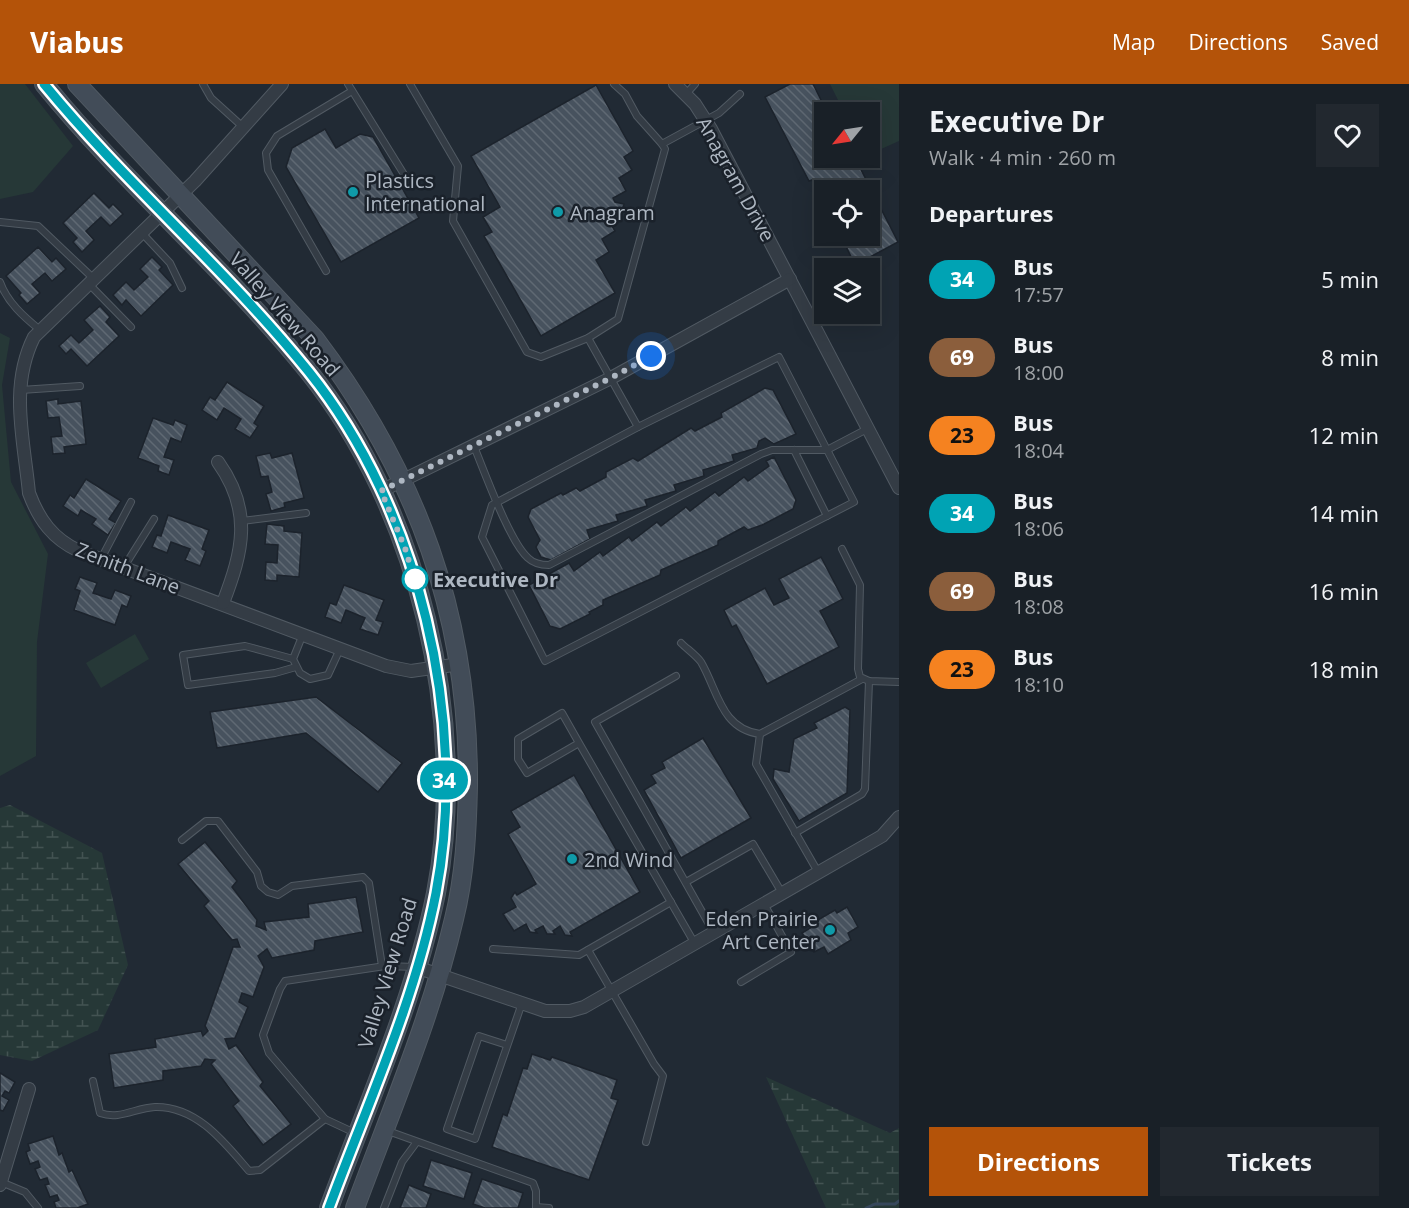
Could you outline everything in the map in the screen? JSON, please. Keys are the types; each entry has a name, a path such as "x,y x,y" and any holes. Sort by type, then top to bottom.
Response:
{"main road":[{"name":"Valley View Road","path":"44,84 257,311 312,375 355,440 381,491 405,548 437,668 444,756 443,836 436,892 416,967 329,1208"},
{"name":"Valley View Road","path":"77,84 315,339 348,383 403,480 441,578 456,635 468,743 465,860 455,918 439,974 355,1208"}],"street":[{"path":"180,194 282,84"},
{"name":"Anagram Drive","path":"675,84 691,89 705,120 899,488"},
{"name":"Zenith Lane","path":"180,194 33,337 22,362 19,390 29,494 35,509 53,535 65,544 340,649 400,670 460,664"},
{"path":"381,491 611,378 790,279"},
{"path":"218,462 239,498 242,521 233,576 223,603"},
{"path":"416,967 544,1011 570,1011 613,992 882,836 899,817"},
{"path":"0,1184 29,1089"}],"lane":[{"path":"203,84 211,98 243,127"},
{"path":"348,84 380,131 410,184"},
{"path":"410,84 458,166 453,221 527,352 534,356 549,355 588,338 618,319 665,149 638,116 625,94 614,84"},
{"path":"326,271 268,170 266,153 277,136 352,91"},
{"path":"662,144 719,113 740,94"},
{"path":"0,222 38,226 131,327"},
{"path":"141,232 170,263 182,288"},
{"path":"0,282 3,292 13,305 40,330"},
{"path":"588,338 638,428"},
{"path":"778,357 827,450 854,502 545,661 483,537 492,505 778,357"},
{"path":"19,390 80,386"},
{"path":"473,444 497,502 526,556 534,562 549,565 761,454 772,450 827,450 867,429"},
{"path":"794,450 827,516"},
{"path":"101,559 131,502"},
{"path":"242,521 306,513"},
{"path":"124,567 154,519"},
{"path":"795,833 862,794 865,789 865,680 858,669 860,585 842,549"},
{"path":"303,634 293,659 296,667 310,679 322,678 331,671 340,649"},
{"path":"681,642 699,660 730,720 742,730 760,734 865,680 899,682"},
{"path":"293,659 245,646 183,656 188,685 275,673 296,667"},
{"path":"676,676 595,722 714,933"},
{"path":"579,743 527,773 518,759 518,739 562,713 695,944"},
{"path":"760,734 756,764 818,873"},
{"path":"182,840 206,821 218,821 257,872 261,886 268,892 278,895 292,886 363,876 369,883 382,966"},
{"path":"686,882 753,844 782,894"},
{"path":"493,949 579,956 671,902"},
{"path":"741,982 791,952 764,904"},
{"path":"588,950 663,1076 646,1142"},
{"path":"357,1133 325,1119 269,1053 263,1035 285,981 382,966 416,967"},
{"path":"507,1045 479,1036 447,1130 475,1139 522,1003"},
{"path":"93,1081 100,1113 112,1117 155,1107 174,1110 198,1120 218,1134 249,1171 260,1170 325,1119"},
{"path":"384,1130 533,1183 536,1191 536,1207 549,1208"},
{"path":"384,1208 402,1162 416,1143"},
{"path":"0,1184 25,1192 38,1208"}],"green space":[{"path":"0,84 25,84 73,146 33,192 0,199"},
{"path":"830,84 899,84 899,141 880,150 880,102 839,102"},
{"path":"0,333 10,338 2,385 11,482 48,554 37,642 36,756 0,776"},
{"path":"135,634 149,659 101,688 86,663"},
{"path":"10,805 102,853 128,965 98,1030 32,1061 0,1055 0,808"},
{"path":"766,1077 890,1133 899,1128 899,1208 826,1208"}],"building":[{"path":"790,84 813,84 822,102 814,102 814,168 860,168 866,180 814,180 814,184 812,180 809,181 765,97"},
{"name":"Anagram","path":"596,85 633,151 624,157 632,170 619,178 626,191 613,198 615,202 624,204 620,219 608,219 615,231 602,239 609,252 596,260 615,293 541,336 484,236 492,232 483,217 500,207 471,156"},
{"name":"Plastics International","path":"325,129 336,148 360,134 373,137 419,218 341,262 286,167 292,148"},
{"path":"94,193 109,208 113,204 123,214 110,226 101,217 86,231 94,240 82,252 73,242 77,238 63,223"},
{"path":"880,207 898,242 868,258 852,258 846,246 880,246"},
{"path":"38,247 52,262 56,258 66,269 52,281 45,273 32,284 40,293 27,304 19,295 21,293 6,276"},
{"path":"152,257 162,267 159,270 173,285 141,316 126,300 122,305 113,295 126,282 134,290 148,277 140,269"},
{"path":"100,306 110,317 106,322 119,336 87,366 71,349 66,354 59,346 71,335 79,343 93,330 84,320"},
{"path":"227,382 264,406 254,423 258,426 250,438 235,429 241,419 224,408 217,420 202,410 210,397 215,400"},
{"path":"765,388 773,390 796,434 774,444 765,438 759,441 757,448 732,455 734,461 703,470 704,476 674,485 676,491 645,500 647,506 616,515 618,521 587,530 590,539 551,560 541,557 536,547 540,540 528,517 531,509 561,493 563,495 576,488 580,491 606,477 606,472 633,458 638,461 691,428 695,431 722,417 721,413"},
{"path":"58,399 58,404 81,401 86,444 64,447 65,453 53,454 51,437 62,436 59,417 48,418 46,401"},
{"path":"153,418 173,425 175,420 187,425 181,442 171,438 164,457 174,460 169,475 158,471 159,466 138,458"},
{"path":"270,453 272,458 292,453 304,498 284,503 285,507 271,511 266,494 272,492 268,476 261,477 256,456"},
{"path":"774,457 796,500 793,509 762,525 748,530 744,527 718,541 718,545 661,570 660,575 603,600 603,605 589,612 590,614 560,629 550,626 529,585 569,563 574,571 600,552 603,556 629,537 632,541 657,522 661,526 686,507 690,511 715,492 719,496 744,477 748,481 769,466 766,461"},
{"path":"86,479 121,501 109,519 116,523 108,535 92,524 96,519 81,510 78,516 63,506 70,495 74,498"},
{"path":"168,515 209,530 202,549 206,551 200,566 185,560 190,549 171,542 167,553 152,547 157,535 161,536"},
{"path":"267,524 284,526 284,531 302,533 299,577 277,575 277,581 265,580 266,562 277,563 278,545 265,544"},
{"path":"821,557 843,599 820,611 839,647 767,684 736,625 732,627 724,610 765,588 774,605 789,598 779,579"},
{"path":"80,577 97,583 93,593 111,599 115,590 131,596 127,607 122,605 115,625 74,610 80,591 75,589"},
{"path":"344,585 384,600 376,620 383,622 378,635 360,629 365,618 346,610 341,623 325,617 330,603 336,605"},
{"path":"316,697 402,763 378,792 306,733 217,748 210,712"},
{"path":"845,707 850,710 847,793 799,821 773,779 774,769 789,772 794,739 817,728 814,723"},
{"path":"703,738 751,818 681,858 644,790 656,783 651,775 665,768 662,762"},
{"name":"2nd Wind","path":"574,775 640,892 570,932 572,936 565,935 560,926 553,931 555,934 547,934 543,926 535,930 537,933 530,932 526,924 514,931 503,914 516,907 511,898 515,892 517,895 536,884 508,834 520,827 511,811"},
{"path":"205,842 237,881 232,887 257,920 256,926 266,930 264,922 309,917 308,904 356,897 363,932 315,941 314,950 272,958 267,949 258,956 264,967 253,997 242,993 239,1002 248,1007 235,1038 225,1039 229,1049 236,1045 263,1082 260,1086 291,1124 263,1145 233,1106 239,1101 211,1064 215,1060 205,1059 201,1066 163,1071 163,1080 114,1088 109,1054 156,1047 155,1039 201,1031 203,1036 208,1031 205,1026 233,947 240,947 237,939 232,940 204,906 209,901 178,864"},
{"name":"Eden Prairie Art Center","path":"847,907 858,927 848,933 851,940 828,954 824,947 814,952 802,933 812,927 811,924 835,910 837,913"},
{"path":"532,1054 550,1060 552,1057 617,1080 611,1098 618,1100 589,1180 492,1147 503,1114 507,1116 523,1068 527,1069"},
{"path":"0,1073 15,1082 9,1093 5,1091 2,1096 9,1100 3,1111 0,1110"},
{"path":"53,1136 59,1155 62,1153 69,1172 72,1170 88,1204 77,1208 56,1208 54,1202 59,1200 57,1195 50,1197 45,1185 49,1184 47,1178 40,1180 35,1169 40,1167 38,1161 30,1164 26,1152 30,1150 28,1144"},
{"path":"431,1160 472,1173 464,1199 423,1186"},
{"path":"482,1179 523,1193 518,1208 485,1208 473,1204"},
{"path":"409,1185 431,1194 426,1208 400,1208"}],"waterway":[{"path":"866,1208 875,1204 895,1204 899,1201"}],"bus line":[{"name":"34","path":"44,84 257,311 312,375 355,440 390,510 405,548 422,603 437,668 444,756 443,836 436,892 426,935 399,1021 329,1208"}],"place":[{"name":"Plastics International","path":"353,192"},
{"name":"Anagram","path":"558,212"},
{"name":"Executive Dr","path":"415,579"},
{"name":"2nd Wind","path":"572,859"},
{"name":"Eden Prairie Art Center","path":"830,930"}],"route":[{"path":"415,579 416,585 405,548 381,491 651,356"}]}
